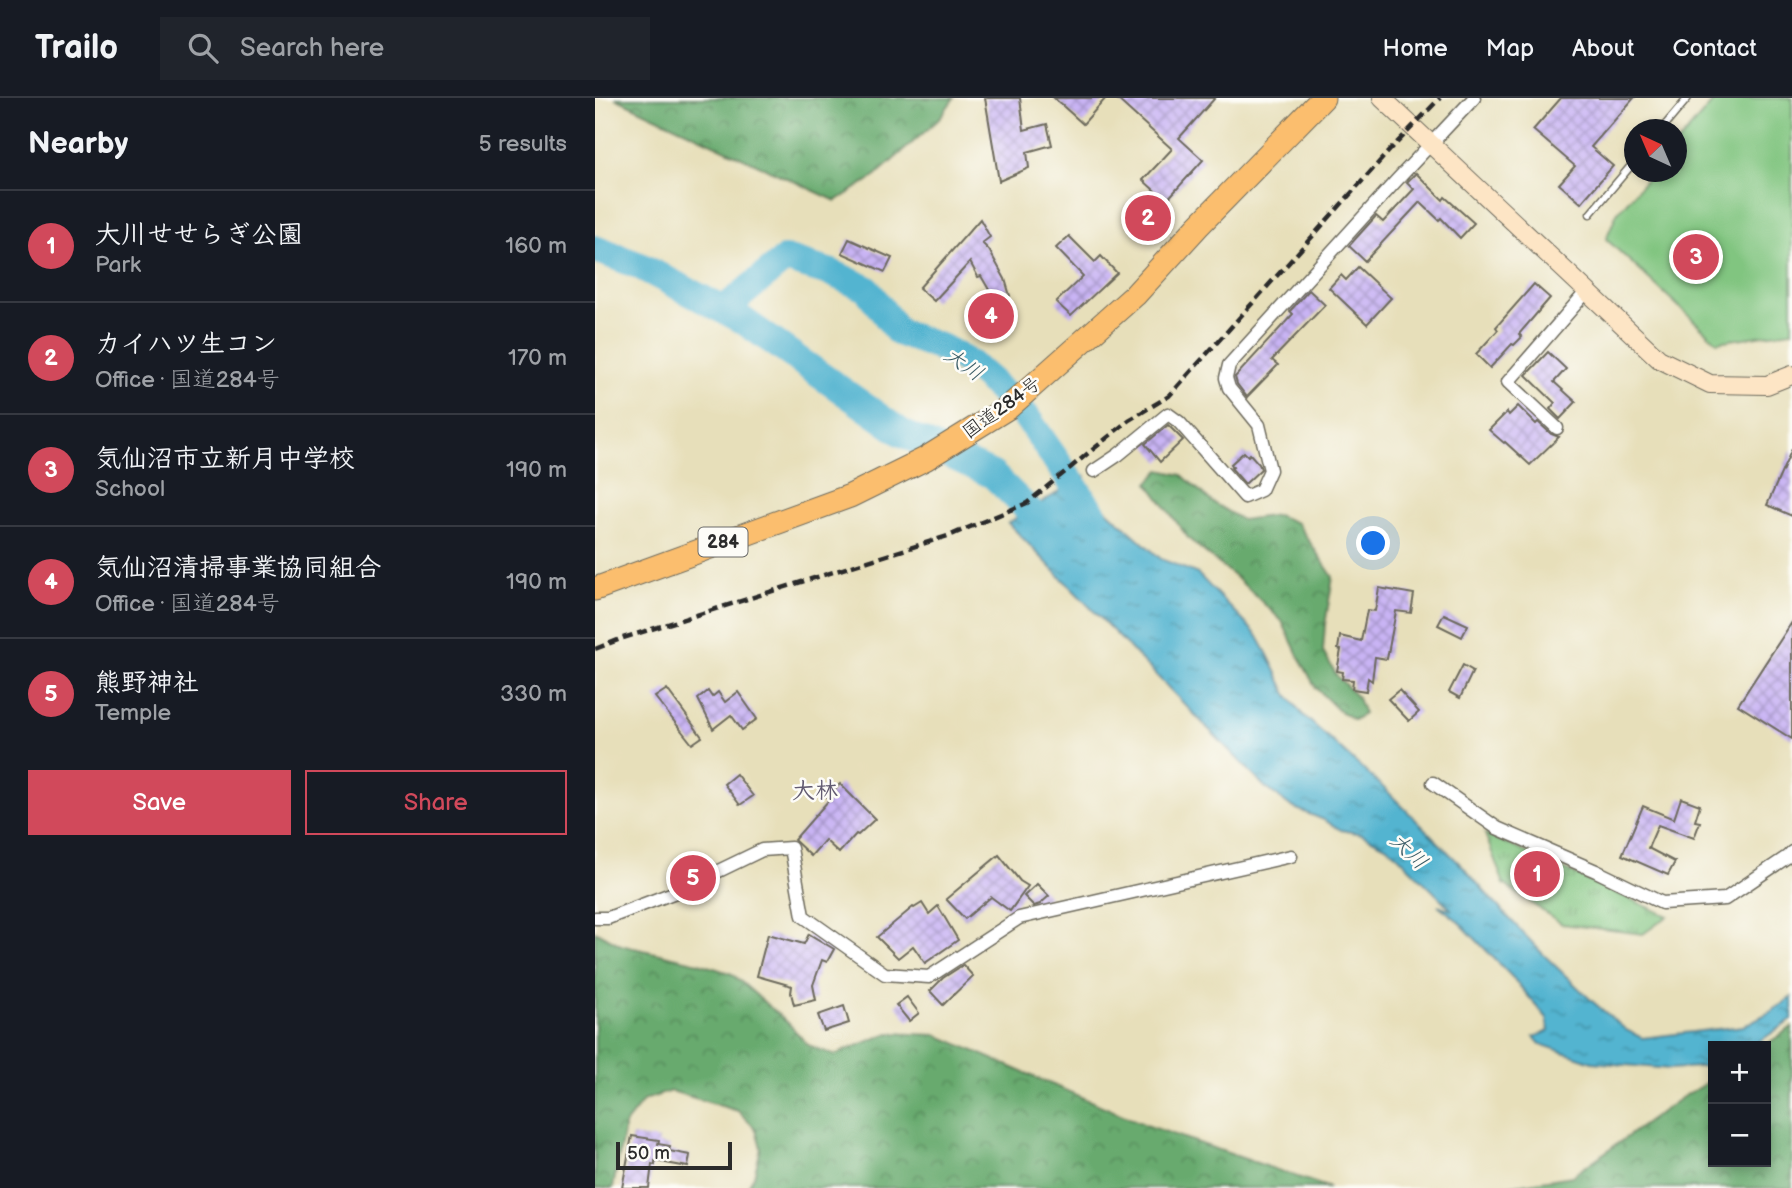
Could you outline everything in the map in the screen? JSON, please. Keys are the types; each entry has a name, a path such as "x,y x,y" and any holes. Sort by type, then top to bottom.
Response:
{"highway":[{"name":"国道284号","path":"595,589 850,496 925,459 1009,407 1135,295 1323,98"}],"street":[{"path":"1382,98 1659,359 1710,384 1767,385 1792,375"},
{"path":"1094,471 1168,414 1179,422 1245,497 1261,490 1270,470 1259,425 1229,388 1226,377 1229,365 1474,98"},
{"path":"1557,428 1508,382 1587,291"},
{"path":"1433,783 1497,828 1596,871 1662,904 1725,899 1792,852"},
{"path":"595,918 608,918 634,908 762,850 791,848 803,916 885,974 929,977 1020,918 1291,856"}],"lane":[{"path":"1670,119 1688,98"},
{"path":"1590,214 1624,174"}],"green space":[{"path":"615,98 954,98 938,120 874,177 836,201"},
{"path":"1716,98 1792,98 1792,331 1717,342 1606,239 1617,213 1644,182 1687,182 1687,132"},
{"path":"1160,470 1182,475 1212,502 1242,520 1277,515 1297,523 1333,577 1323,651 1337,676 1358,698 1364,714 1354,720 1337,709 1316,688 1282,621 1241,582 1189,539 1148,483"},
{"path":"1485,834 1668,916 1643,934 1562,924 1504,884"},
{"path":"595,931 621,945 699,963 732,974 788,1023 808,1045 834,1055 889,1033 937,1035 1146,1125 1330,1188 747,1188 754,1176 761,1148 756,1129 738,1111 671,1091 644,1100 625,1124 613,1188 595,1188"},
{"path":"1792,1027 1792,1188 1497,1188 1572,1176 1681,1098 1708,1082 1708,1167 1771,1167 1771,1041"}],"water":[{"path":"1085,476 1085,486 1101,505 1161,559 1198,574 1257,635 1287,694 1302,714 1386,790 1466,870 1543,954 1626,1030 1642,1038 1743,1026 1792,997 1792,1020 1760,1041 1708,1041 1708,1066 1670,1069 1592,1062 1540,1044 1534,1037 1549,1031 1547,1018 1512,977 1457,920 1438,905 1452,910 1398,856 1386,846 1362,834 1341,830 1292,807 1265,787 1008,523"}],"building":[{"path":"985,98 1020,98 1024,130 1047,124 1052,145 1027,152 1029,168 999,181"},
{"path":"1054,98 1106,98 1083,124"},
{"path":"1116,98 1215,98 1179,138 1203,160 1166,201 1143,180 1172,149"},
{"path":"1561,98 1634,98 1591,147 1613,166 1581,203 1559,184 1575,166 1533,130"},
{"path":"1416,173 1443,200 1445,197 1474,223 1460,238 1441,218 1439,220 1420,202 1365,261 1349,246 1376,216 1383,222 1414,189 1407,182"},
{"path":"980,219 990,237 982,243 989,250 1005,279 1010,296 1002,312 970,262 934,301 919,288"},
{"path":"1069,236 1095,262 1101,256 1117,273 1071,316 1056,302 1083,276 1056,248"},
{"path":"849,239 892,258 885,272 842,253"},
{"path":"1358,267 1391,298 1367,324 1329,288 1341,275 1346,280"},
{"path":"1534,284 1550,298 1519,334 1522,337 1490,368 1476,354"},
{"path":"1309,290 1325,305 1272,360 1278,365 1247,397 1235,377 1293,314 1290,311"},
{"path":"983,309 999,317 994,328 978,320"},
{"path":"1548,352 1566,369 1554,382 1576,402 1560,419 1550,409 1555,403 1526,375"},
{"path":"1518,406 1536,424 1538,422 1551,434 1559,437 1530,465 1489,430 1507,412 1509,415"},
{"path":"1168,425 1183,440 1160,462 1145,444"},
{"path":"1792,449 1792,516 1767,505"},
{"path":"1244,452 1248,456 1250,454 1261,469 1245,484 1231,468 1231,464"},
{"path":"1379,588 1414,594 1411,613 1396,611 1387,659 1375,657 1372,681 1368,678 1366,691 1352,689 1353,680 1342,679 1343,672 1337,671 1341,650 1338,649 1340,636 1361,641 1367,610 1375,611"},
{"path":"1444,614 1468,625 1462,637 1438,625"},
{"path":"1792,622 1792,739 1738,705"},
{"path":"1463,665 1473,671 1460,698 1449,692"},
{"path":"667,689 702,737 692,744 655,697"},
{"path":"1399,690 1419,712 1409,721 1388,699"},
{"path":"708,691 712,697 718,692 725,702 738,692 757,719 742,730 731,715 713,729 698,699"},
{"path":"736,774 753,796 740,805 724,784"},
{"path":"840,784 875,819 856,834 839,853 825,840 811,856 794,840"},
{"path":"1681,798 1700,805 1695,821 1700,822 1694,838 1658,825 1648,848 1675,862 1668,875 1622,855 1643,806 1674,819"},
{"path":"999,855 1020,881 1028,886 1010,911 991,897 965,919 946,899"},
{"path":"1037,884 1049,896 1034,906 1024,896"},
{"path":"922,903 929,914 938,906 958,940 925,963 913,946 898,958 877,937 913,907"},
{"path":"768,934 804,944 809,934 834,949 827,962 822,960 813,985 816,1000 794,1005 792,986 757,976"},
{"path":"963,965 973,976 943,1005 930,991 943,978"},
{"path":"907,997 919,1013 909,1021 896,1005"},
{"path":"844,1006 849,1023 824,1031 818,1015"},
{"path":"632,1136 659,1140 658,1144 670,1146 669,1151 690,1155 688,1167 655,1161 655,1165 652,1164 649,1188 622,1188"}],"waterway":[{"name":"大川","path":"595,249 638,265 741,319 902,433 993,475 1055,536"},
{"name":"大川","path":"723,310 785,259 832,273 867,289 898,332 945,349 969,363 990,381 1027,418 1094,515"}],"railway":[{"path":"595,649 951,535 1027,503 1129,420 1169,396 1440,98"}],"place":[{"name":"カイハツ生コン","path":"1148,218"},
{"name":"気仙沼市立新月中学校","path":"1696,257"},
{"name":"気仙沼清掃事業協同組合","path":"991,316"},
{"name":"大川せせらぎ公園","path":"1537,874"},
{"name":"熊野神社","path":"693,878"}],"district":[{"name":"大林","path":"815,790"}]}
